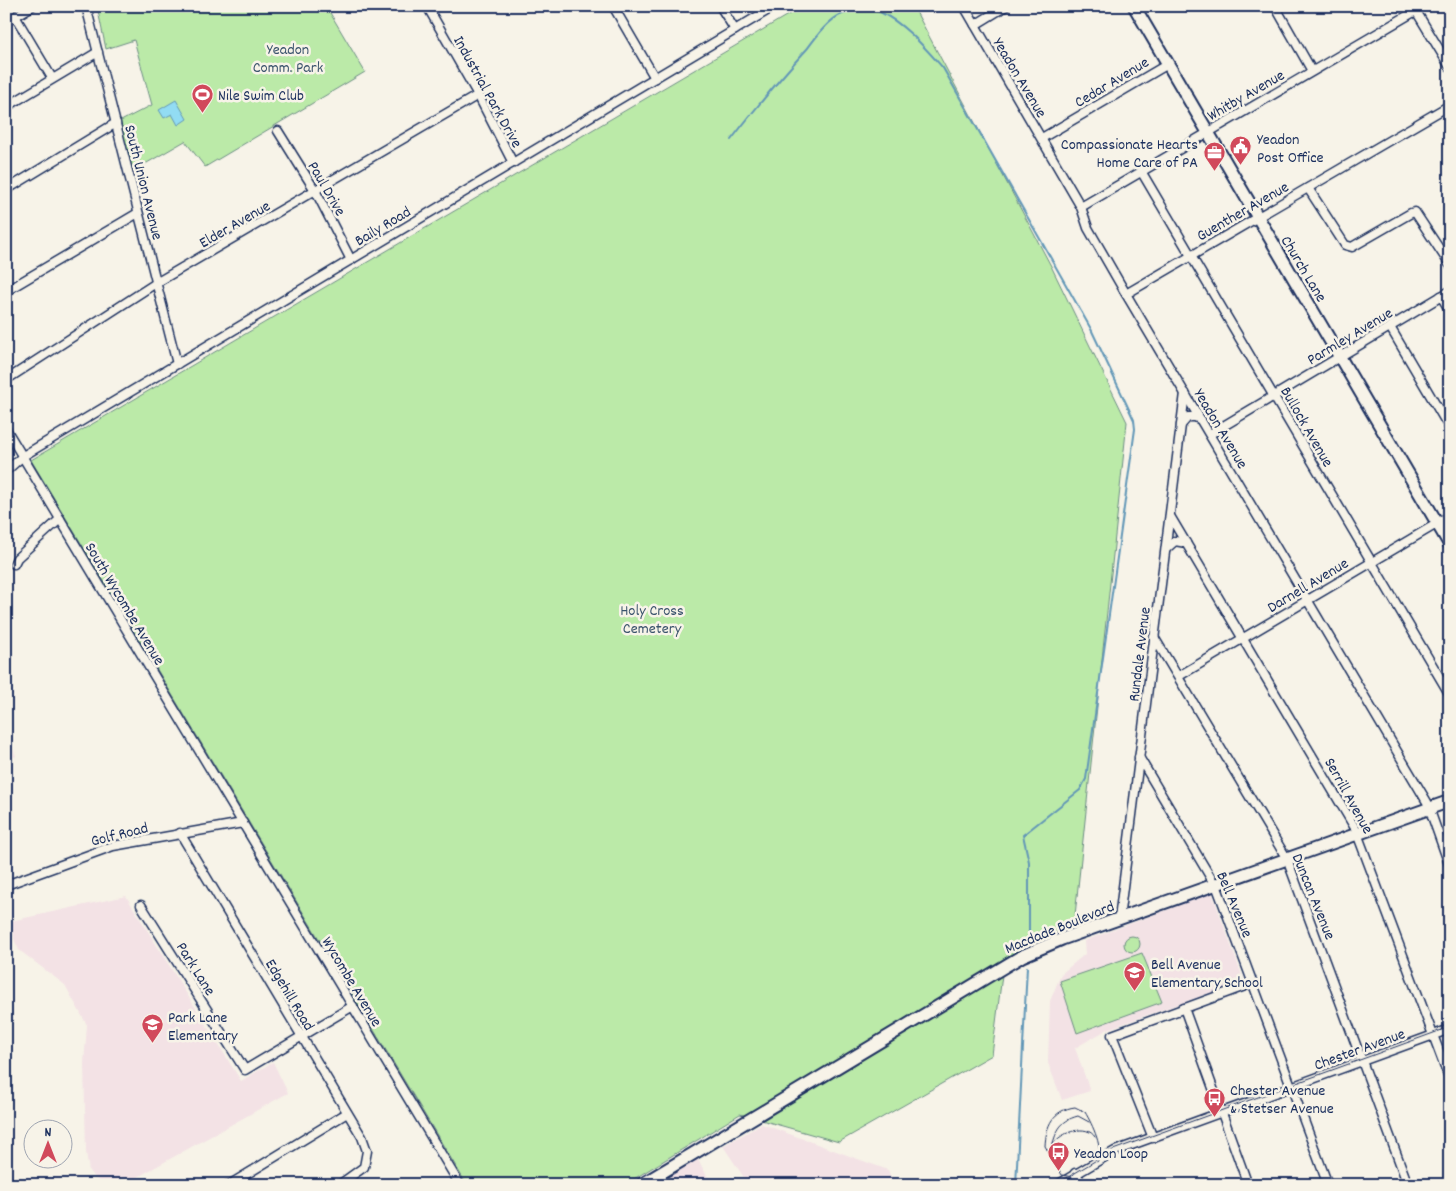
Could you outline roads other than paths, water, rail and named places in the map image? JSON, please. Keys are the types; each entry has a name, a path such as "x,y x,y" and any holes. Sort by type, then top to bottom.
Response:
{"main road":[{"name":"Church Lane","path":"1134,6 1256,218 1450,545"},
{"name":"Macdade Boulevard","path":"641,1185 993,972 1048,944 1450,801"}],"street":[{"path":"6,22 32,6"},
{"name":"South Union Avenue","path":"86,6 177,364"},
{"name":"Industrial Park Drive","path":"427,6 478,95 513,163"},
{"path":"613,6 655,78"},
{"path":"720,6 735,30"},
{"name":"Baily Road","path":"6,471 23,456 775,6"},
{"name":"Yeadon Avenue","path":"964,6 1042,138 1080,207 1088,228 1126,294 1429,809 1450,867"},
{"path":"975,25 1006,6"},
{"path":"1275,6 1312,71"},
{"name":"Whitby Avenue","path":"1080,207 1414,9 1424,6"},
{"path":"1414,9 1450,67"},
{"path":"15,16 52,78"},
{"path":"6,107 98,52"},
{"name":"Cedar Avenue","path":"1042,138 1168,64"},
{"name":"Elder Avenue","path":"6,380 156,284 316,192 478,95"},
{"name":"Guenther Avenue","path":"1126,294 1450,105"},
{"path":"6,190 116,122"},
{"name":"Paul Drive","path":"278,131 316,192 351,260"},
{"name":"Bullock Avenue","path":"1141,171 1450,695"},
{"path":"1308,188 1344,244 1352,247 1410,213 1415,212 1419,215 1450,265"},
{"path":"6,291 138,213"},
{"name":"Parmley Avenue","path":"1210,434 1450,291"},
{"path":"1441,296 1450,310"},
{"path":"1390,327 1450,428"},
{"name":"Rundale Avenue","path":"1119,919 1185,393"},
{"path":"1181,425 1191,416 1203,422"},
{"name":"South Wycombe Avenue","path":"6,429 223,790"},
{"name":"Serrill Avenue","path":"1170,516 1358,834 1450,1080"},
{"name":"Darnell Avenue","path":"1179,676 1450,516"},
{"path":"14,564 17,558 60,519"},
{"path":"1165,551 1175,540 1186,543"},
{"name":"Duncan Avenue","path":"1154,637 1287,859 1408,1185"},
{"name":"Bell Avenue","path":"1139,757 1215,884 1328,1185"},
{"name":"Wycombe Avenue","path":"223,790 460,1185"},
{"name":"Golf Road","path":"6,885 102,849 180,833 243,823"},
{"name":"Edgehill Road","path":"180,833 366,1147 366,1163 360,1171 339,1185"},
{"name":"Park Lane","path":"141,905 245,1070 301,1038"},
{"path":"6,937 6,945"},
{"path":"1153,1138 1112,1035 1253,982"},
{"path":"301,1038 353,1006"},
{"path":"1184,1008 1248,1185"},
{"name":"Chester Avenue","path":"1057,1185 1115,1151 1450,1029"},
{"path":"229,1185 347,1113"},
{"path":"1076,1173 1083,1185"},
{"path":"658,1174 665,1185"}],"water":[{"path":"176,100 187,119 178,125 172,114 164,118 159,110"}],"waterway":[{"path":"731,140 818,34 837,17 850,11 872,10 880,12 898,23 943,68 1091,329 1134,420 1135,429 1086,779 1080,790 1023,835 1029,862 1029,937"},
{"path":"1016,1185 1027,967"}],"tram line":[{"path":"1055,1185 1113,1150 1450,1027"},
{"path":"1072,1177 1062,1175 1045,1146 1049,1125 1061,1111 1075,1107 1085,1112 1099,1144 1097,1162"},
{"path":"1051,1150 1059,1128 1066,1121 1078,1116 1089,1122"},
{"path":"1053,1144 1062,1136 1074,1131 1086,1130 1095,1137"}],"place":[{"name":"Nile Swim Club","path":"202,113"},
{"name":"Yeadon Post Office","path":"1241,166"},
{"name":"Compassionate Hearts Home Care of PA","path":"1214,171"},
{"name":"Bell Avenue Elementary School","path":"1135,991"},
{"name":"Park Lane Elementary","path":"152,1044"},
{"name":"Chester Avenue & Stetser Avenue","path":"1214,1117"},
{"name":"Yeadon Loop","path":"1058,1171"}],"park label":[{"name":"Yeadon Comm. Park","path":"288,57"},
{"name":"Holy Cross Cemetery","path":"652,618"}]}
